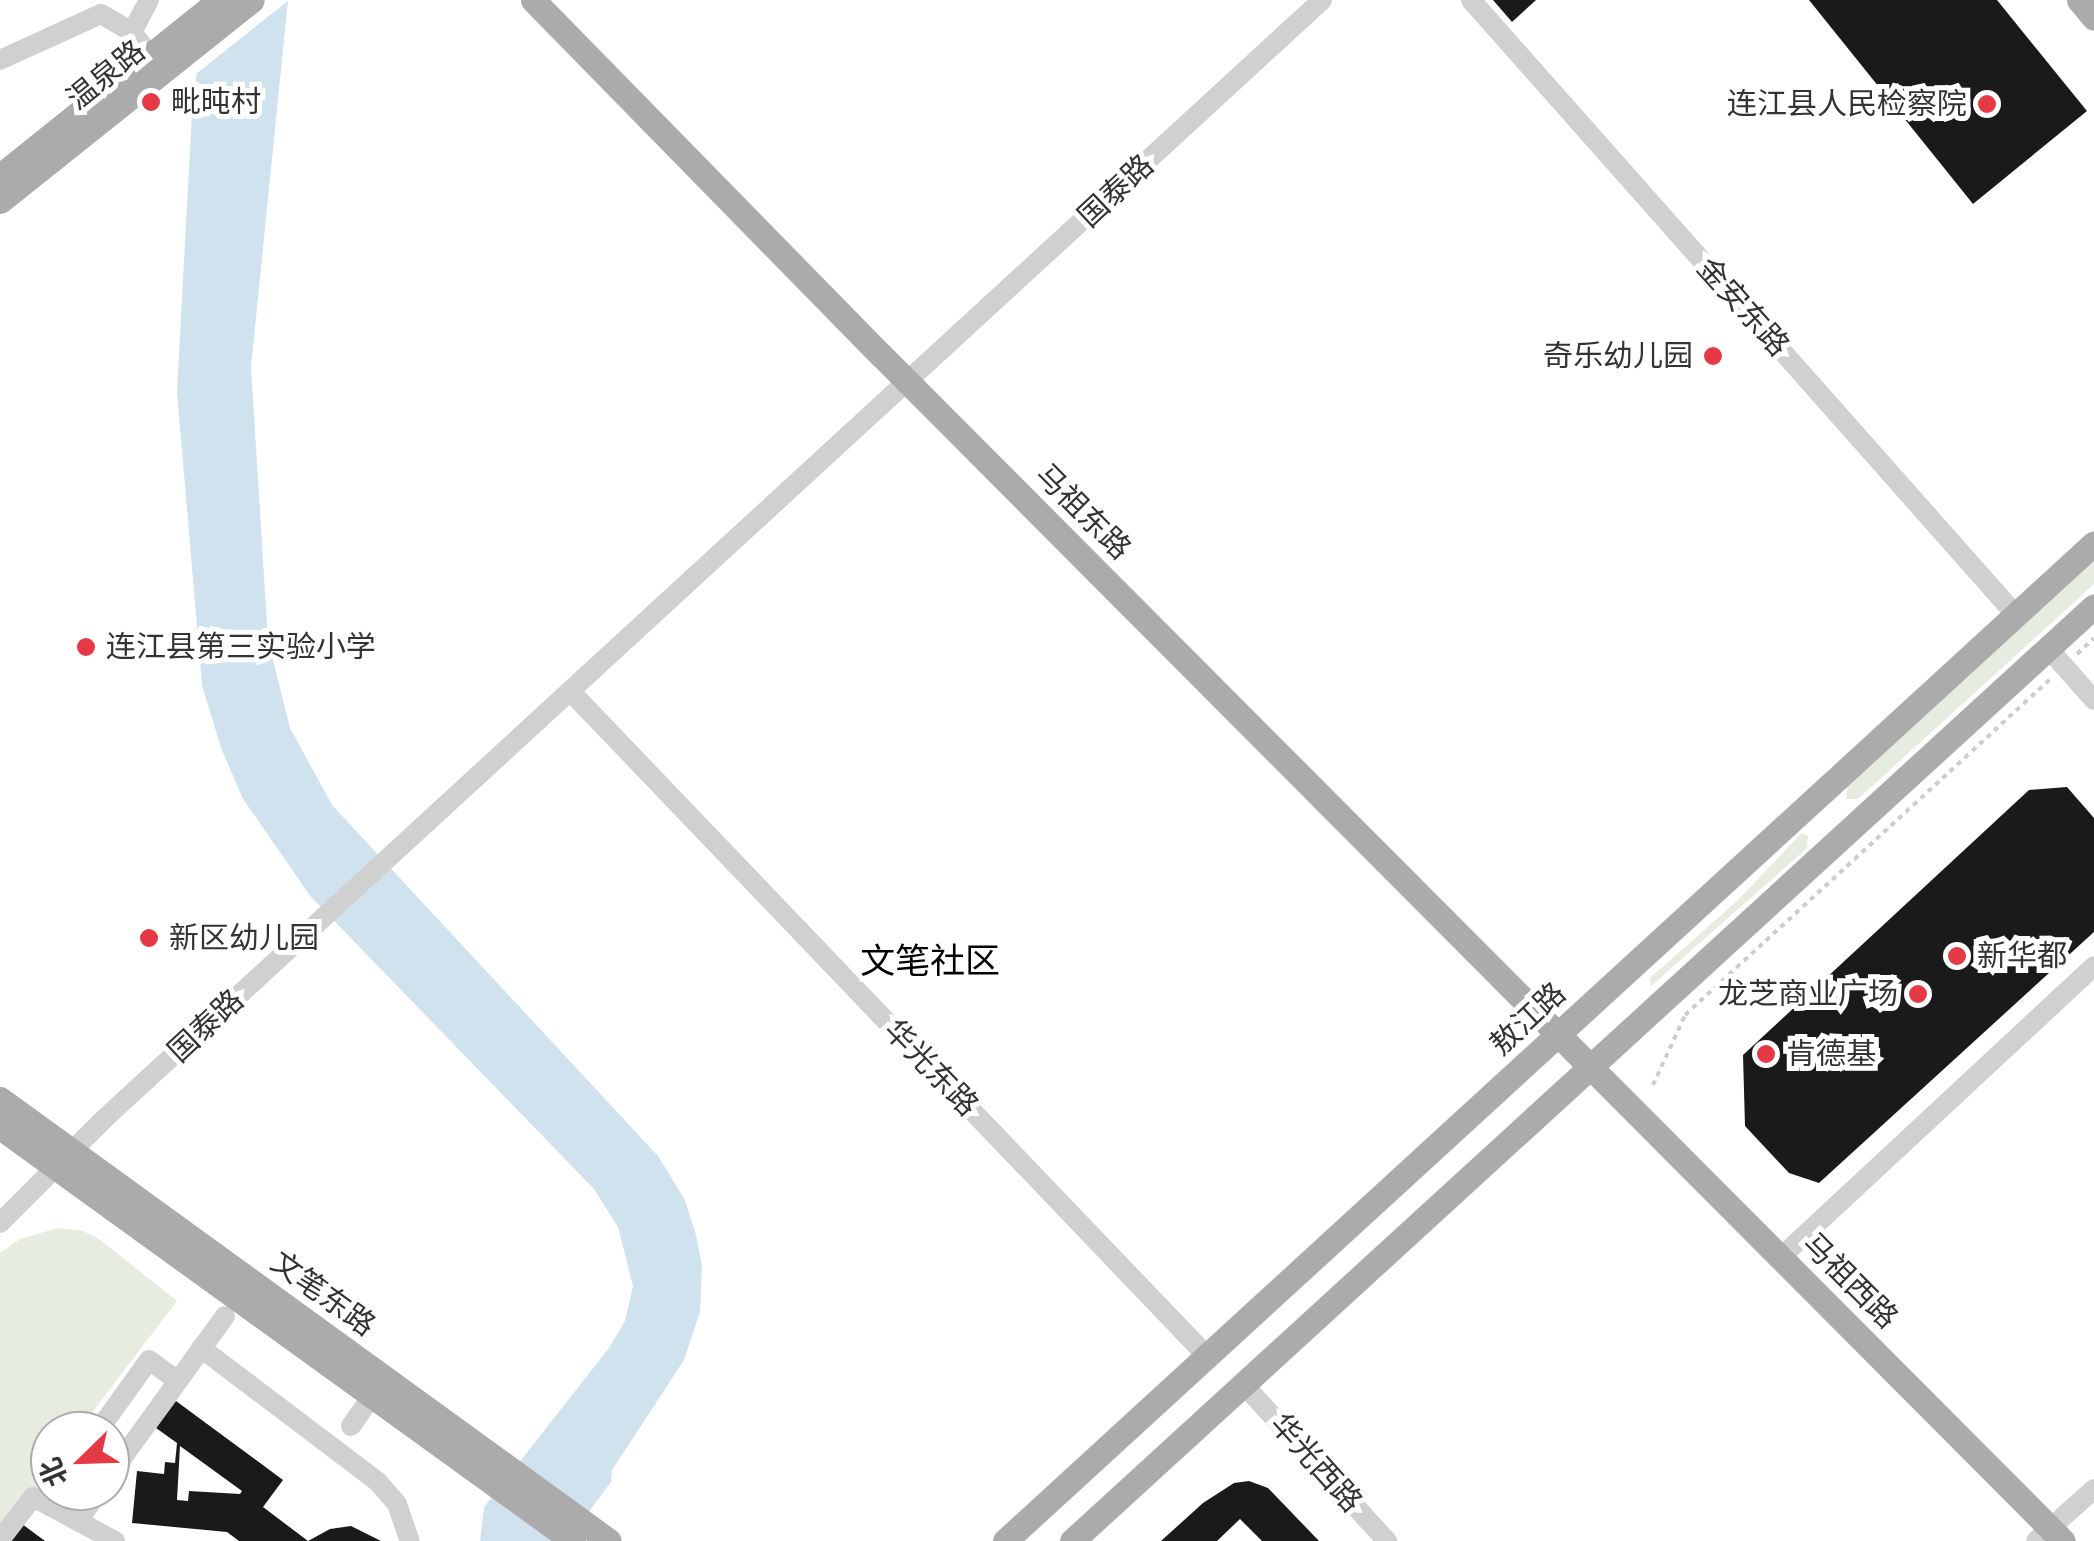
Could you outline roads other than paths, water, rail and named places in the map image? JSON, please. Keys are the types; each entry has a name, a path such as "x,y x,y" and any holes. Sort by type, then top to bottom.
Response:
{"main road":[{"name":"温泉路","path":"0,201 185,40 220,0"},
{"name":"温泉路","path":"0,176 150,55 185,40 252,0"},
{"name":"马祖东路","path":"534,0 908,382 1592,1065"},
{"path":"2079,0 2094,18"},
{"name":"敖江路","path":"1005,1541 2094,543"},
{"path":"1072,1541 1592,1065 2056,657 2094,606"},
{"name":"马祖西路","path":"1592,1065 2050,1537"},
{"name":"文笔东路","path":"0,1100 64,1159 372,1396 503,1477"},
{"name":"文笔东路","path":"0,1127 64,1159 503,1477 576,1535 609,1541"}],"street":[{"path":"132,32 149,0"},
{"name":"国泰路","path":"0,1223 317,924 1322,0"},
{"name":"金安东路","path":"1472,0 2015,614"},
{"path":"0,60 101,14 132,32 150,55"},
{"path":"2056,657 2090,687"},
{"name":"华光东路","path":"572,693 1207,1356"},
{"path":"1781,1257 2094,966"},
{"path":"130,1447 224,1316"},
{"path":"201,1348 378,1482 397,1504 410,1541"},
{"path":"112,1411 149,1360 177,1380"},
{"name":"华光西路","path":"1244,1385 1387,1541"},
{"path":"351,1426 372,1396"},
{"path":"2050,1537 2094,1489"},
{"path":"0,1540 32,1497 115,1541"},
{"path":"63,1511 78,1522"},
{"path":"78,1522 85,1511"}],"water":[{"path":"205,0 288,0 251,367 268,640 290,728 332,805 658,1156 685,1200 696,1235 702,1266 700,1312 684,1360 612,1470 611,1482 567,1541 480,1541 484,1507 609,1348 625,1321 633,1286 618,1227 594,1189 311,897 243,799 221,748 202,685 177,391 192,113"}],"place":[{"name":"毗旽村","path":"151,102"},
{"name":"连江县人民检察院","path":"1987,104"},
{"name":"奇乐幼儿园","path":"1713,356"},
{"name":"连江县第三实验小学","path":"86,647"},
{"name":"新区幼儿园","path":"149,938"},
{"name":"新华都","path":"1957,956"},
{"name":"龙芝商业广场","path":"1918,994"},
{"name":"肯德基","path":"1766,1054"}],"district":[{"name":"文笔社区","path":"930,961"}]}
